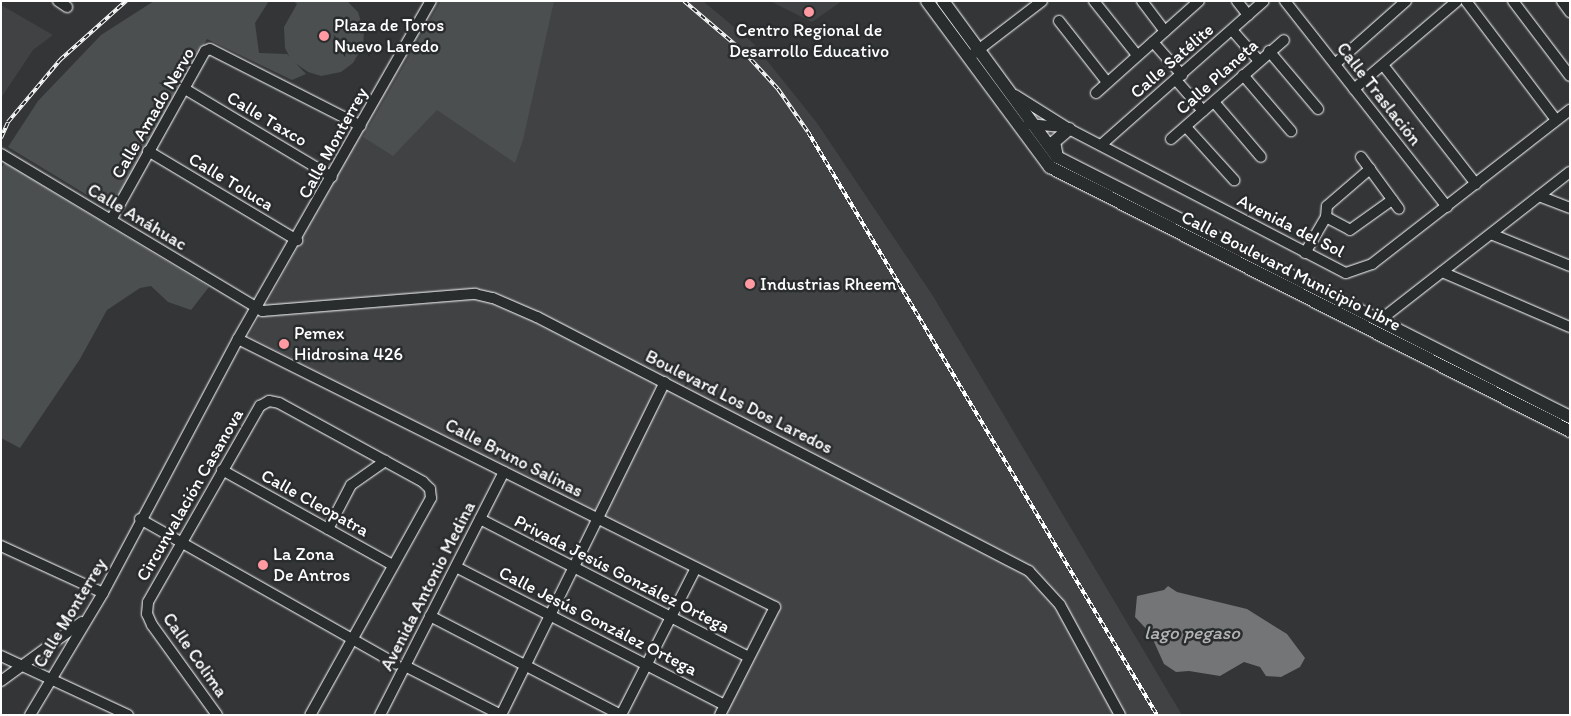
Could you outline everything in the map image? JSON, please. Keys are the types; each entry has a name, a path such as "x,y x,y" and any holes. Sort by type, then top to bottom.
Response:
{"main road":[{"name":"Calle Boulevard Municipio Libre","path":"927,1 1038,155 1061,175 1570,431"},
{"name":"Calle Boulevard Municipio Libre","path":"943,1 1057,157 1570,416"},
{"path":"1057,157 1054,142 1069,129"}],"street":[{"name":"Calle Monterrey","path":"30,715 103,593 241,340 431,1"},
{"path":"968,58 1028,5 1042,1"},
{"path":"1094,1 1137,55"},
{"path":"1142,1 1165,31"},
{"path":"1237,1 1248,15"},
{"name":"Calle Satélite","path":"1101,145 1264,1"},
{"name":"Calle Traslación","path":"1285,1 1447,207"},
{"path":"1335,64 1406,1"},
{"path":"1354,89 1457,1"},
{"path":"1466,1 1556,120"},
{"path":"1513,1 1570,76"},
{"path":"1562,1 1570,12"},
{"path":"1096,93 1193,3"},
{"path":"1060,21 1107,82"},
{"path":"1232,30 1258,61"},
{"name":"Calle Planeta","path":"1171,139 1284,40"},
{"path":"1153,42 1202,111"},
{"name":"Calle Amado Nervo","path":"111,220 148,151 205,52 210,48 361,126"},
{"path":"1270,51 1318,108"},
{"path":"1383,65 1476,184"},
{"path":"1243,75 1291,131"},
{"name":"Avenida del Sol","path":"1005,87 1027,104 1069,129 1337,270 1354,273 1372,264 1570,110"},
{"name":"Calle Taxco","path":"185,89 332,177"},
{"path":"1214,102 1261,157"},
{"path":"1014,122 1069,129"},
{"path":"1186,127 1234,180"},
{"name":"Calle Toluca","path":"148,151 298,240"},
{"name":"Calle Anáhuac","path":"1,154 260,306"},
{"path":"1361,157 1399,209"},
{"path":"1305,253 1326,217 1327,206 1370,169"},
{"path":"1379,321 1570,172"},
{"path":"1539,196 1570,208"},
{"path":"1326,217 1350,230 1392,200"},
{"path":"1491,234 1570,266"},
{"path":"1442,272 1570,327"},
{"name":"Boulevard Los Dos Laredos","path":"260,306 484,295 522,309 1029,571 1060,605 1120,715"},
{"name":"Calle Bruno Salinas","path":"241,340 775,607 749,657"},
{"path":"141,523 181,543 401,665 501,715 665,382"},
{"name":"Circunvalación Casanova","path":"147,614 148,602 222,470 260,406 269,401 279,403 385,461 430,489 431,498 393,565"},
{"path":"328,529 351,485 385,461"},
{"name":"Calle Cleopatra","path":"222,470 393,565"},
{"name":"Avenida Antonio Medina","path":"382,714 401,665 430,616 504,472"},
{"name":"Privada Jesús González Ortega","path":"480,519 749,657"},
{"path":"1,546 103,593"},
{"path":"310,715 393,565"},
{"name":"Calle Jesús González Ortega","path":"456,567 725,705"},
{"path":"430,616 621,715 696,568"},
{"name":"Calle Colima","path":"147,614 217,715"},
{"path":"1,681 87,619"},
{"path":"1,656 51,677 128,715"},
{"path":"720,715 749,657"}],"shaded area":[{"path":"154,1 269,1 255,23 259,53 287,54 306,74 292,80 207,39 115,212 8,147 38,101 101,35"},
{"name":"Plaza de Toros Nuevo Laredo","path":"293,1 348,2 358,12 364,32 363,46 353,63 341,72 321,76 308,72 291,60 285,48 284,27 297,4"},
{"path":"434,1 703,1 753,43 817,123 933,296 1182,715 723,715 781,605 248,337"},
{"path":"441,1 554,1 523,140 515,163 437,110 393,156 363,137"},
{"name":"Centro Regional de Desarrollo Educativo","path":"770,1 842,1 812,22"},
{"path":"1,5 53,35 33,50 1,98"},
{"path":"5,163 209,287 191,310 168,302 151,286 140,288 107,310 80,359 20,448 1,438 1,168"}],"water":[{"name":"lago pegaso","path":"1168,586 1177,592 1247,609 1287,634 1305,658 1300,667 1281,677 1266,676 1260,667 1244,662 1220,676 1189,671 1176,672 1164,664 1150,633 1135,617 1137,596 1164,590"}],"railway":[{"path":"1,138 8,122 60,60 126,1"},
{"path":"684,1 744,52 778,89 808,132 1157,715"}],"place":[{"name":"Centro Regional de Desarrollo Educativo","path":"809,12"},
{"name":"Plaza de Toros Nuevo Laredo","path":"324,36"},
{"name":"Industrias Rheem","path":"750,284"},
{"name":"Pemex Hidrosina 426","path":"284,344"},
{"name":"La Zona De Antros","path":"263,565"}]}
